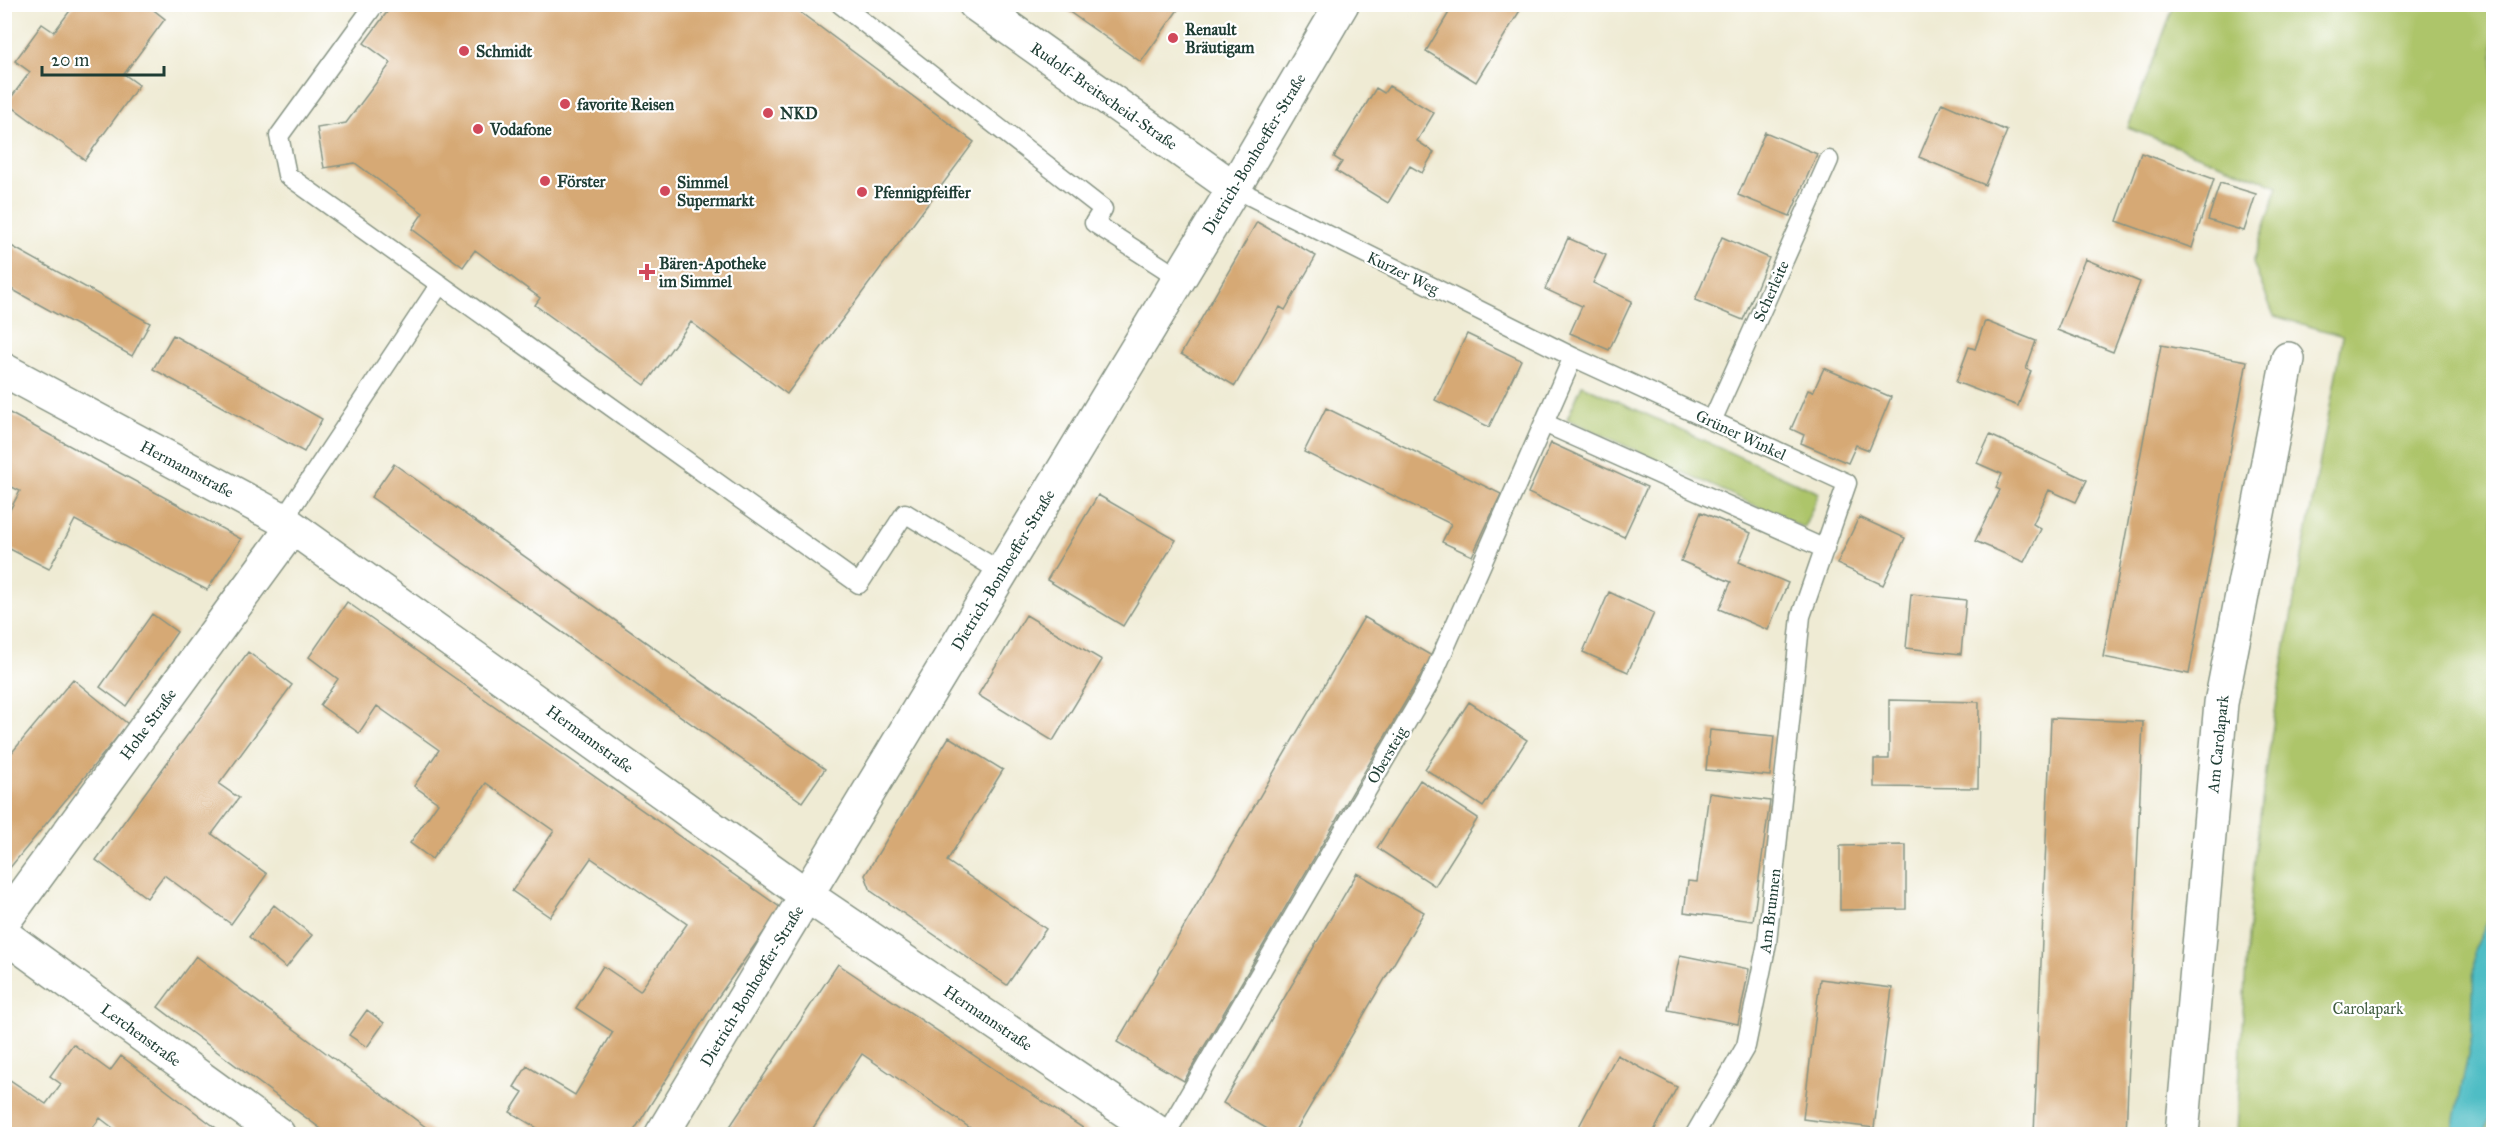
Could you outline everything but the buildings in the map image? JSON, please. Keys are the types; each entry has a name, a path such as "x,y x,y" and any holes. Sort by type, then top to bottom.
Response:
{"street":[{"name":"Rudolf-Breitscheid-Straße","path":"975,4 1234,188"},
{"name":"Dietrich-Bonhoeffer-Straße","path":"662,1134 1234,188 1342,4"},
{"name":"Am Carolapark","path":"2182,1134 2221,703 2288,359"},
{"name":"Hermannstraße","path":"4,370 288,524 806,895 1160,1134"},
{"name":"Hohe Straße","path":"4,921 288,524"},
{"name":"Lerchenstraße","path":"4,935 278,1134"}],"lane":[{"path":"375,4 279,136 287,175 859,584 905,513 1001,573"},
{"path":"840,4 1103,209 1094,223 1179,278"},
{"name":"Scherleite","path":"1712,421 1829,160"},
{"name":"Kurzer Weg","path":"1234,188 1572,357"},
{"path":"288,524 383,370 440,284"},
{"name":"Grüner Winkel","path":"1572,357 1847,483 1801,616 1796,673"},
{"name":"Obersteig","path":"1166,1134 1429,684 1572,357"},
{"path":"1545,423 1825,549"},
{"name":"Am Brunnen","path":"1695,1134 1746,1046 1767,943 1796,673"}],"green space":[{"name":"Carolapark","path":"2174,5 2493,5 2493,1134 2237,1134 2247,951 2265,778 2285,651 2343,336 2274,316 2253,263 2278,186 2128,128"},
{"path":"1582,385 1819,493 1804,528 1567,419"}],"water":[{"path":"2493,910 2493,1108 2485,1134 2452,1134 2472,1035 2474,951"}],"place":[{"name":"Renault Bräutigam","path":"1173,38"},
{"name":"Schmidt","path":"464,51"},
{"name":"favorite Reisen","path":"565,104"},
{"name":"NKD","path":"768,113"},
{"name":"Vodafone","path":"478,129"},
{"name":"Förster","path":"545,181"},
{"name":"Simmel Supermarkt","path":"665,191"},
{"name":"Pfennigpfeiffer","path":"862,192"},
{"name":"Bären-Apotheke im Simmel","path":"647,272"}]}
